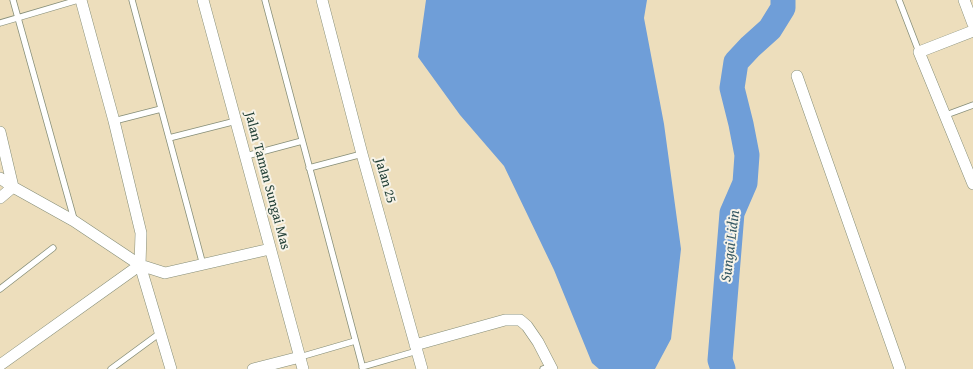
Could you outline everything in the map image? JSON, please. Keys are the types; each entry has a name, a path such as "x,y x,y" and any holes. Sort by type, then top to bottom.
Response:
{"street":[{"path":"81,0 114,121 141,233 140,265 171,369"},
{"name":"Jalan Taman Sungai Mas","path":"203,0 303,369"},
{"name":"Jalan 25","path":"322,0 362,154 422,369"},
{"path":"964,0 973,24"},
{"path":"972,178 920,52 973,31"},
{"path":"797,76 900,369"},
{"path":"0,132 13,187"},
{"path":"0,178 13,187 74,221 140,265 165,273 270,248"},
{"path":"0,198 13,187"},
{"path":"0,365 140,265"},
{"path":"416,348 505,320 520,320 527,326 538,342 549,368"},
{"path":"254,369 300,357"}],"lane":[{"path":"13,0 74,221"},
{"path":"0,23 78,0"},
{"path":"132,0 203,265"},
{"path":"265,0 363,368 416,348"},
{"path":"899,0 920,52"},
{"path":"946,115 973,104"},
{"path":"114,121 161,109"},
{"path":"169,138 236,121"},
{"path":"246,156 302,141"},
{"path":"309,168 362,154"},
{"path":"0,289 54,248"},
{"path":"111,369 160,333"},
{"path":"300,357 355,341"}],"water":[{"path":"426,0 647,0 644,18 664,124 681,249 671,339 655,369 599,369 592,363 554,270 504,166 460,115 418,57"}],"waterway":[{"name":"Sungai Lidin","path":"723,369 720,360 732,213 745,183 747,155 732,88 736,62 770,29 783,8 783,0"}]}
